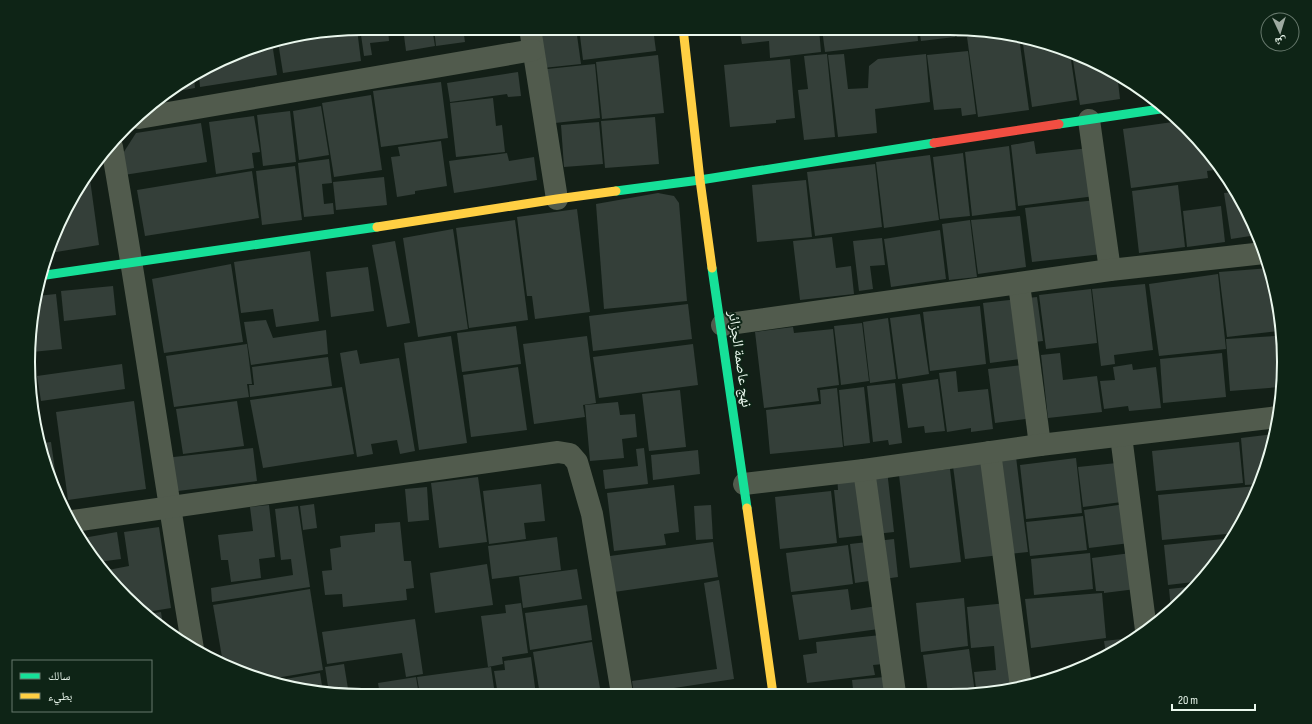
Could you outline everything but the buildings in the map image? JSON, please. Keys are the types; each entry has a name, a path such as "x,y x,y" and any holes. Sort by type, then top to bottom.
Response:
{"street":[{"path":"531,35 557,199"},
{"name":"نهج عاصمة الجزائر","path":"684,35 700,180 722,326 772,689"},
{"path":"145,117 533,50"},
{"path":"47,275 386,226 557,199 700,180 1157,109"},
{"path":"1089,120 1110,270"},
{"path":"113,150 132,263 169,506 192,641"},
{"path":"722,326 1110,270 1259,254"},
{"path":"1019,284 1040,445"},
{"path":"744,484 864,470 1040,445 1272,418"},
{"path":"1121,436 1145,624"},
{"path":"76,520 558,452 570,454 577,462 592,514 621,689"},
{"path":"990,452 1020,682"},
{"path":"864,470 894,689"}],"traffic: fast":[{"path":"1059,124 1157,109"},
{"path":"616,191 700,180 934,143"},
{"path":"47,275 377,227"},
{"path":"712,268 747,508"}],"traffic: slow":[{"path":"684,35 700,180 712,268"},
{"path":"377,227 616,191"},
{"path":"747,508 772,689"}],"traffic: jam":[{"path":"934,143 1059,124"}]}
